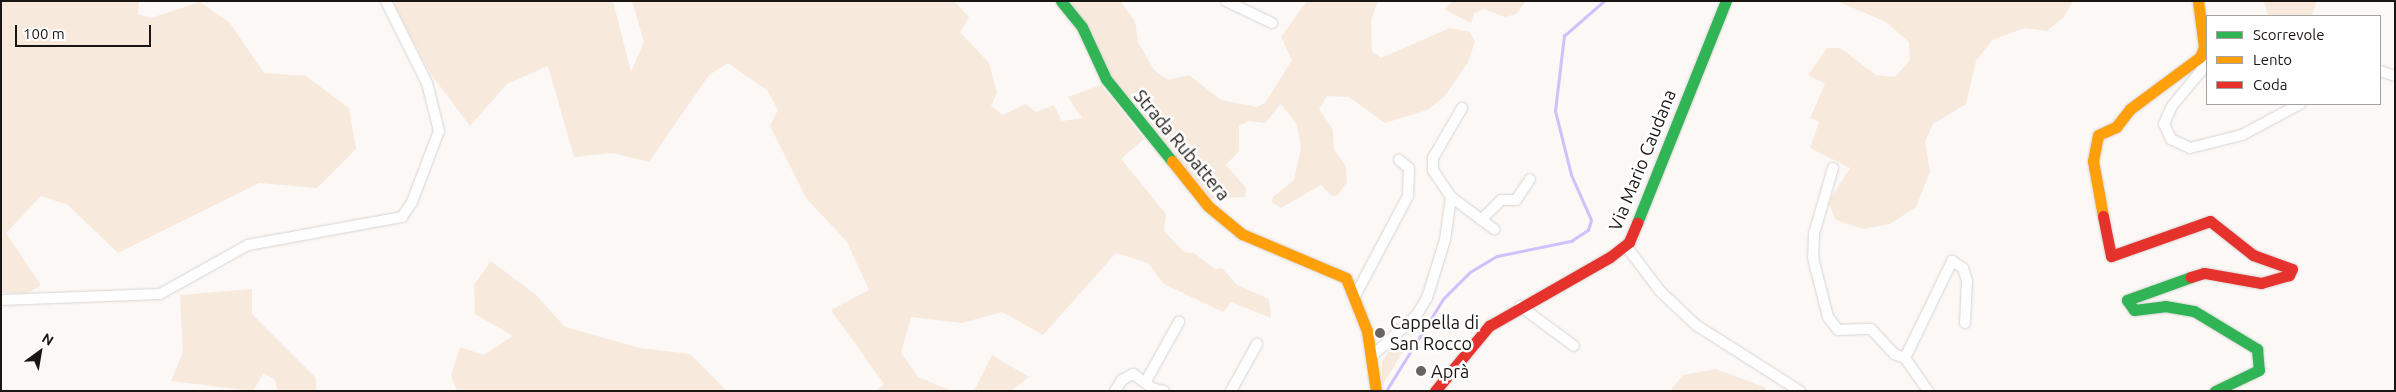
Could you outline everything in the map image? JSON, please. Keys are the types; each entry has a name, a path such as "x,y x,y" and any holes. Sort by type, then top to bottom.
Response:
{"street":[{"path":"1,300 160,294 248,245 402,217 439,131 427,83 386,1"},
{"name":"Strada Rubattera","path":"1061,1 1082,27 1106,79 1208,206 1242,234 1340,273 1355,296 1373,355 1371,390"},
{"path":"1226,1 1272,23"},
{"name":"Via Mario Caudana","path":"1435,391 1474,341 1520,306 1626,246 1726,1"},
{"path":"2198,1 2202,52 2201,71 2172,106 2164,124 2171,139 2190,148 2242,135 2298,105"},
{"path":"2202,52 2191,67 2130,108 2116,127 2098,135 2093,161 2111,256 2210,221 2253,255 2292,269 2289,275 2261,283 2204,273 2127,300 2134,310 2165,306 2194,311 2257,349 2259,370 2215,391"},
{"path":"2381,71 2395,76"},
{"path":"1462,108 1433,158 1433,170 1451,197 1494,229"},
{"path":"1355,296 1408,196 1409,168 1399,160"},
{"path":"1833,168 1814,234 1813,258 1828,317 1844,331 1871,329 1894,354 1904,358 1928,391"},
{"path":"1481,220 1501,200 1516,200 1530,179"},
{"path":"1373,355 1416,316 1427,298 1445,240 1451,197"},
{"path":"1626,246 1660,290 1696,325 1800,391"},
{"path":"1904,358 1952,261 1963,268 1967,281 1965,323"},
{"path":"1520,306 1574,346"},
{"path":"1146,381 1179,322"},
{"path":"1231,391 1258,344"},
{"path":"1115,391 1128,374 1146,381 1154,389 1164,391"}],"shaded area":[{"path":"1,1 139,1 138,14 151,18 200,2 229,22 264,73 306,76 349,108 356,149 317,188 259,183 118,253 68,205 41,196 6,233 41,285 26,294 1,292"},
{"path":"392,1 613,1 631,72 644,42 632,1 954,1 969,17 960,32 989,63 997,93 991,106 1003,115 1026,104 1036,112 1054,105 1062,121 1082,118 1068,97 1101,85 1144,139 1121,159 1166,214 1164,231 1184,252 1194,253 1215,269 1222,268 1237,285 1269,299 1271,318 1231,302 1223,312 1164,284 1148,263 1116,253 1043,335 1002,312 962,323 911,317 901,353 918,377 952,391 876,391 884,384 831,310 869,290 847,242 806,198 770,126 778,110 767,90 728,63 709,75 649,162 613,153 574,157 548,66 507,84 470,126 430,73"},
{"path":"1068,1 1120,1 1135,21 1138,42 1154,70 1168,80 1189,75 1221,100 1257,107 1265,103 1292,60 1281,37 1307,1 1378,1 1371,20 1372,51 1381,58 1450,28 1470,32 1475,42 1468,62 1444,97 1427,110 1385,123 1349,97 1327,96 1319,109 1333,130 1334,150 1346,166 1347,182 1338,195 1332,196 1321,185 1281,208 1272,202 1273,197 1294,180 1301,148 1297,125 1281,104 1265,123 1249,121 1239,126 1239,151 1226,165 1246,188 1245,197 1209,199 1109,73"},
{"path":"1452,1 1526,1 1516,14 1505,17 1484,9 1474,13 1471,23 1445,10"},
{"path":"1837,1 2073,1 2063,18 2047,31 2025,28 1992,40 1976,61 1966,104 1933,124 1925,142 1930,172 1916,207 1890,224 1863,229 1836,220 1828,202 1850,168 1810,148 1819,122 1810,118 1825,84 1808,75 1827,48 1840,48 1876,75 1895,77 1910,60 1909,42 1886,22"},
{"path":"2264,1 2317,1 2312,15 2268,15"},
{"path":"491,261 536,295 565,327 640,348 690,354 727,391 457,391 451,375 460,347 484,355 513,336 475,314 474,285"},
{"path":"252,289 252,314 316,378 316,391 278,391 275,380 264,373 253,391 171,381 183,352 180,295"},
{"path":"1396,339 1407,345 1382,386 1382,362"},
{"path":"992,355 1029,377 1011,391 974,391"},
{"path":"1716,369 1766,388 1766,391 1670,391 1683,375"}],"waterway":[{"path":"1386,391 1443,299 1470,272 1497,256 1571,241 1588,230 1591,220 1571,175 1555,111 1564,36 1604,1"}],"traffic: fast":[{"path":"1061,1 1082,27 1106,79 1172,161"},
{"path":"1637,223 1726,1"},
{"path":"2191,277 2127,300 2134,310 2165,306 2194,311 2257,349 2259,370 2215,391"}],"traffic: slow":[{"path":"2103,216 2093,161 2098,135 2116,127 2130,109 2200,57 2204,47 2198,1"},
{"path":"1172,161 1208,206 1242,234 1346,278 1367,331 1376,391"}],"traffic: jam":[{"path":"2103,216 2111,256 2210,221 2253,255 2292,269 2289,275 2261,283 2204,273 2191,277"},
{"path":"1435,391 1489,326 1610,257 1629,242 1637,223"}],"place":[{"name":"Cappella di San Rocco","path":"1380,333"},
{"name":"Aprà","path":"1421,371"}]}
